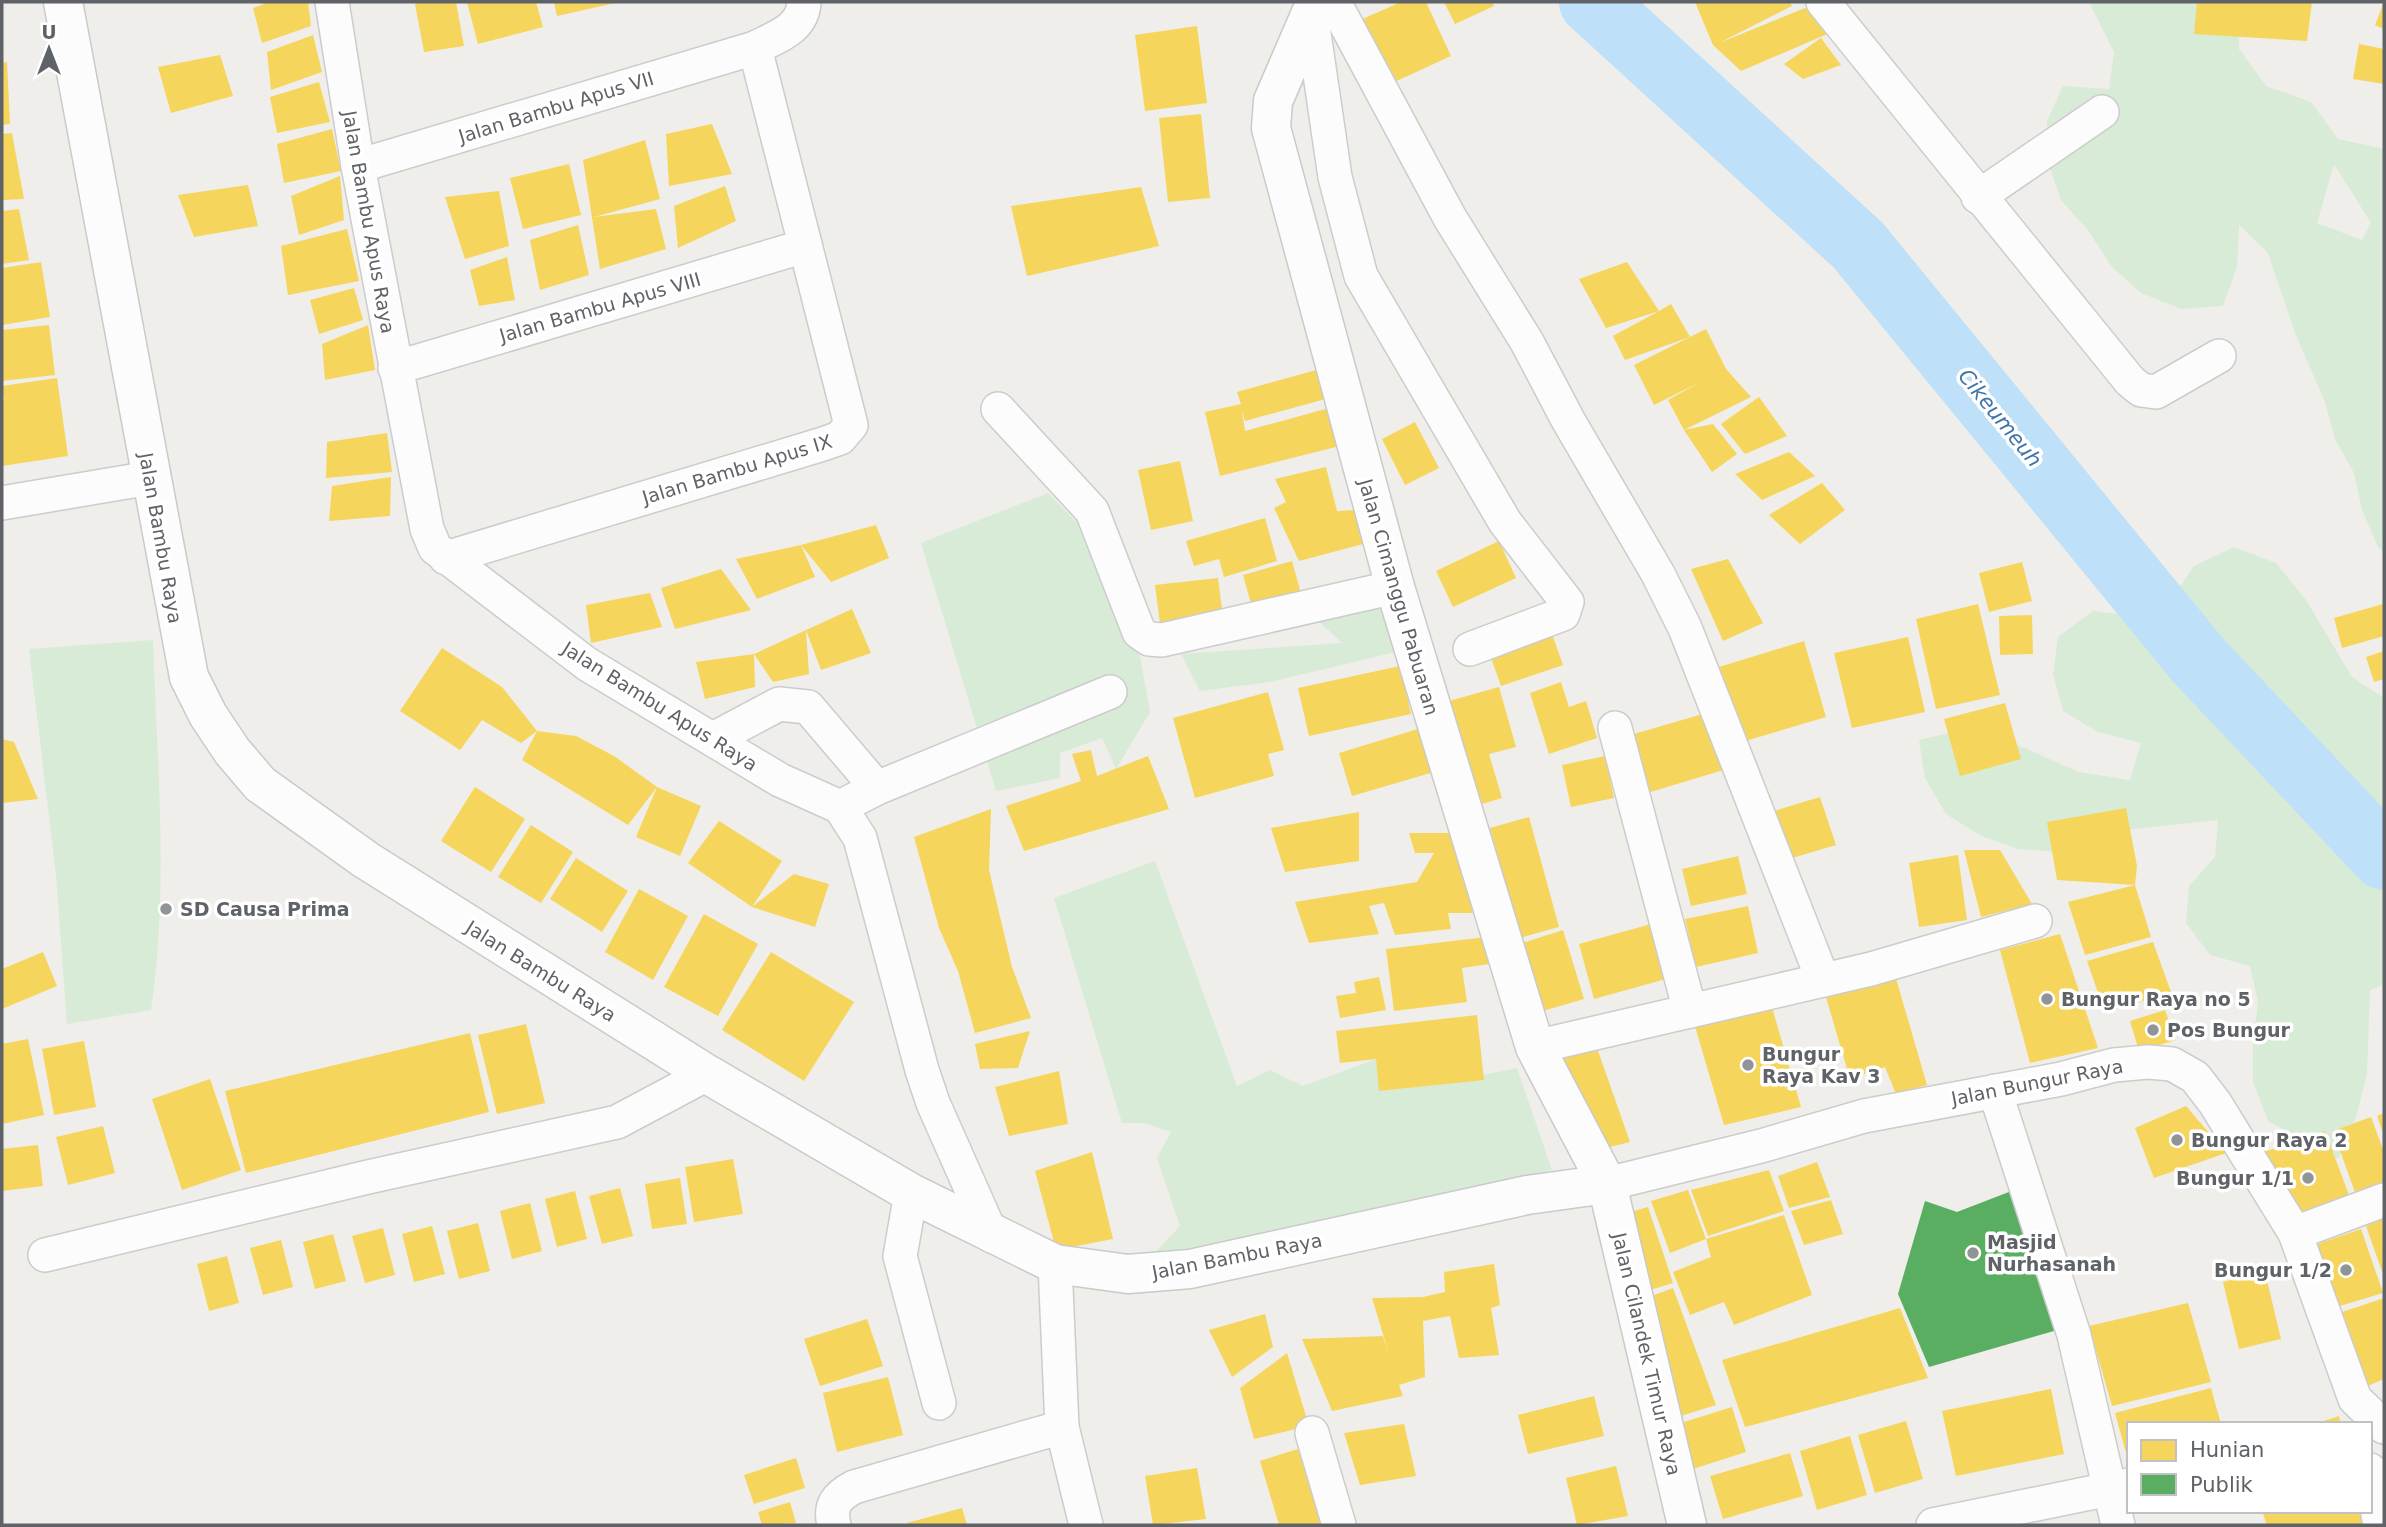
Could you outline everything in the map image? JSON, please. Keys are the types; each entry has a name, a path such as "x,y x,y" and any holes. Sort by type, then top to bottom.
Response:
{"street":[{"name":"Jalan Bambu Raya","path":"63,2 189,677 208,715 232,751 260,784 366,860 706,1074 911,1194 992,1236 1055,1264 1128,1274 1189,1269 1527,1195 1607,1184"},
{"name":"Jalan Bambu Apus Raya","path":"332,2 358,166 395,368 427,529 435,548 587,664 790,785 840,807"},
{"name":"Jalan Bambu Apus VII","path":"358,166 755,48 789,31 801,19 804,2"},
{"path":"1823,2 1978,197 2130,381 2141,390 2155,392 2219,356"},
{"path":"1322,5 1335,177 1361,276 1505,522 1567,602 1563,614 1470,649"},
{"path":"1322,5 1527,342 1674,607 1697,654 1823,980"},
{"name":"Jalan Cimanggu Pabuaran","path":"1322,5 1273,100 1271,128 1395,587 1535,1047 1607,1184"},
{"name":"Jalan Bambu Apus IX","path":"446,558 840,438 851,425 755,48"},
{"path":"1978,197 2102,112"},
{"name":"Jalan Bambu Apus VIII","path":"395,368 805,246"},
{"path":"998,409 1092,511 1139,632 1149,639 1162,640 1395,587"},
{"path":"2,503 150,478"},
{"path":"992,1236 933,1103 860,838 840,807 877,788 1110,692"},
{"path":"713,738 779,704 808,707 877,788"},
{"path":"1615,728 1690,1011"},
{"path":"1535,1047 1823,980 2035,920"},
{"name":"Jalan Bungur Raya","path":"1607,1184 1761,1146 1864,1116 2061,1079 2114,1065 2148,1062 2172,1064 2195,1077 2215,1103 2295,1233 2366,1403 2384,1427"},
{"path":"45,1255 368,1177 617,1122 706,1074"},
{"path":"1995,1091 2120,1487 2118,1525"},
{"name":"Jalan Cilandek Timur Raya","path":"1607,1184 1687,1525"},
{"path":"911,1194 900,1256 939,1404"},
{"path":"2295,1233 2384,1200"},
{"path":"1055,1264 1062,1427 1086,1525"},
{"path":"834,1525 831,1512 838,1496 854,1486 1062,1427"},
{"path":"1312,1433 1339,1525"},
{"path":"2372,1482 2380,1525"},
{"path":"1933,1525 2120,1487"}],"green space":[{"path":"2089,2 2236,2 2239,7 2239,49 2266,86 2311,102 2338,139 2384,149 2384,552 2378,547 2362,510 2354,473 2335,439 2325,402 2295,333 2268,253 2239,225 2237,267 2223,306 2181,309 2141,293 2112,267 2087,229 2061,200 2047,160 2047,121 2063,86 2109,89 2114,52","holes":["2334,164 2371,223 2362,240 2317,223"]},
{"path":"1048,493 1125,572 1150,712 1116,769 1102,738 1060,753 1060,778 996,791 921,543"},
{"path":"2234,547 2276,563 2306,600 2352,677 2384,698 2384,984 2370,990 2367,1074 2356,1117 2338,1159 2268,1121 2253,1082 2253,1042 2258,1002 2250,966 2210,955 2186,923 2189,886 2215,857 2218,820 2096,833 2058,852 2018,849 1981,836 1946,814 1925,778 1919,740 1962,730 2002,738 2079,772 2130,780 2141,743 2098,732 2063,711 2053,674 2058,637 2093,611 2135,616 2172,598 2194,566"},
{"path":"1389,596 1400,651 1270,682 1200,691 1181,654 1342,643 1312,615"},
{"path":"153,640 161,872 151,1010 67,1024 56,875 29,649"},
{"path":"1155,861 1237,1086 1270,1070 1303,1086 1376,1059 1380,1091 1434,1085 1517,1068 1552,1170 1131,1278 1180,1226 1157,1158 1171,1132 1144,1123 1122,1123 1054,898"}],"building: Hunian":[{"path":"269,2 308,2 311,26 262,43 253,8"},
{"path":"456,2 464,46 424,52 415,4"},
{"path":"467,2 536,2 543,27 478,44"},
{"path":"554,2 615,2 615,3 557,16"},
{"path":"1401,2 1426,2 1451,56 1388,85 1358,21"},
{"path":"1444,2 1492,2 1494,6 1455,24"},
{"path":"1695,2 1790,2 1792,6 1719,43 1805,8 1832,32 1741,71 1713,45"},
{"path":"2197,2 2312,2 2307,41 2194,34"},
{"path":"2384,2 2384,29 2375,25"},
{"path":"1197,26 1207,103 1145,111 1135,35"},
{"path":"313,35 322,72 271,90 267,52"},
{"path":"1821,38 1841,65 1803,79 1784,64"},
{"path":"2359,44 2384,49 2384,84 2353,79"},
{"path":"220,55 233,96 171,113 158,67"},
{"path":"7,62 10,124 2,125 2,63"},
{"path":"319,82 330,122 277,133 270,97"},
{"path":"1201,114 1210,198 1168,202 1159,118"},
{"path":"712,124 732,174 669,186 666,134"},
{"path":"332,129 341,171 284,183 277,144"},
{"path":"12,133 24,199 2,200 2,134"},
{"path":"645,140 660,199 594,217 656,209 666,249 600,269 583,160"},
{"path":"569,164 581,215 523,229 510,178"},
{"path":"340,176 344,220 299,235 291,196"},
{"path":"248,185 258,226 194,237 178,195"},
{"path":"725,186 736,221 678,248 674,206"},
{"path":"1141,187 1159,246 1027,276 1011,206"},
{"path":"499,191 509,246 465,259 445,197"},
{"path":"19,209 29,260 2,264 2,211"},
{"path":"578,225 589,275 540,290 530,240"},
{"path":"347,229 359,281 288,295 281,246"},
{"path":"507,257 515,300 479,306 470,270"},
{"path":"41,262 50,317 2,325 2,268"},
{"path":"1627,262 1659,311 1606,328 1579,279"},
{"path":"354,288 363,320 319,334 310,300"},
{"path":"1671,304 1690,337 1625,360 1613,336"},
{"path":"49,325 55,375 2,381 2,330"},
{"path":"368,325 375,370 325,380 322,344"},
{"path":"1706,329 1726,369 1751,397 1684,430 1668,400 1700,382 1654,405 1634,365"},
{"path":"1320,369 1329,398 1245,421 1242,410 1245,431 1329,408 1340,446 1220,476 1205,412 1241,404 1237,392"},
{"path":"57,378 68,456 2,466 2,386"},
{"path":"1759,397 1787,436 1745,454 1721,424"},
{"path":"1415,422 1439,468 1405,485 1382,439"},
{"path":"1713,424 1737,454 1712,472 1684,430"},
{"path":"387,433 392,472 326,478 327,442"},
{"path":"1789,452 1815,476 1762,500 1735,474"},
{"path":"1180,461 1193,521 1151,530 1138,470"},
{"path":"1326,467 1337,511 1356,510 1367,543 1299,561 1274,508 1286,502 1275,479"},
{"path":"391,477 390,516 329,521 332,486"},
{"path":"1822,483 1845,510 1800,544 1769,515"},
{"path":"1265,518 1277,561 1224,577 1219,559 1194,566 1186,541"},
{"path":"876,525 889,558 831,582 801,545"},
{"path":"1499,541 1516,578 1453,607 1436,571"},
{"path":"801,545 815,577 757,599 736,559"},
{"path":"1728,559 1763,623 1723,641 1691,569"},
{"path":"1292,561 1304,604 1255,618 1243,575"},
{"path":"2022,562 2032,601 1989,612 1979,573"},
{"path":"721,569 751,610 675,629 661,588"},
{"path":"1218,578 1223,617 1160,624 1155,585"},
{"path":"650,593 662,627 591,643 586,605"},
{"path":"1978,604 2000,695 1936,709 1916,619"},
{"path":"2383,604 2384,636 2342,648 2334,618"},
{"path":"852,609 871,653 821,670 806,630"},
{"path":"2032,615 2033,654 2000,655 1999,616"},
{"path":"806,630 809,674 773,682 754,654"},
{"path":"1552,634 1563,665 1501,686 1490,655"},
{"path":"1908,637 1925,712 1852,728 1834,653"},
{"path":"1804,641 1826,717 1742,742 1719,667"},
{"path":"442,648 502,687 537,731 521,743 482,720 460,750 400,711"},
{"path":"2384,651 2384,679 2374,682 2366,657"},
{"path":"754,654 755,687 705,699 696,662"},
{"path":"1400,666 1411,714 1309,736 1298,688"},
{"path":"1561,682 1569,707 1586,701 1597,738 1549,754 1530,693"},
{"path":"1499,687 1516,747 1489,754 1502,798 1472,807 1442,703"},
{"path":"1268,692 1284,750 1268,754 1274,776 1195,798 1173,718"},
{"path":"2005,703 2021,759 1960,776 1944,719"},
{"path":"1713,711 1730,768 1644,794 1627,736"},
{"path":"1421,728 1434,772 1352,796 1339,753"},
{"path":"537,731 576,736 614,756 657,787 628,825 522,760"},
{"path":"2,739 14,742 38,799 2,803"},
{"path":"1091,750 1097,776 1148,756 1169,809 1024,851 1006,806 1081,781 1072,754"},
{"path":"1605,756 1614,798 1571,807 1562,765"},
{"path":"475,787 525,819 491,872 441,841"},
{"path":"657,787 701,806 680,856 636,837"},
{"path":"1820,797 1836,845 1789,859 1774,811"},
{"path":"2126,808 2137,866 2135,885 2057,880 2047,822"},
{"path":"991,809 989,870 1012,967 1031,1018 975,1033 958,971 939,928 914,837"},
{"path":"1359,812 1359,861 1285,872 1271,828"},
{"path":"1529,817 1559,927 1520,938 1490,828"},
{"path":"719,821 782,861 752,907 688,863"},
{"path":"531,825 573,852 541,903 498,877"},
{"path":"1409,833 1450,833 1473,913 1448,913 1451,929 1395,935 1384,903 1369,906 1379,934 1309,943 1295,902 1417,882 1434,853 1415,853"},
{"path":"1964,850 2000,850 2032,904 1981,917"},
{"path":"1958,855 1967,920 1919,927 1909,863"},
{"path":"1738,856 1747,894 1691,906 1682,869"},
{"path":"576,858 628,891 602,932 550,899"},
{"path":"794,874 829,884 815,927 752,907"},
{"path":"2135,885 2151,937 2085,955 2068,902"},
{"path":"639,889 688,916 653,980 605,952"},
{"path":"1748,906 1758,953 1696,967 1685,919"},
{"path":"704,914 758,944 718,1016 664,987"},
{"path":"1651,924 1666,979 1594,999 1579,944"},
{"path":"1563,930 1584,999 1536,1013 1516,945"},
{"name":"Bungur Raya no 5","path":"2060,934 2098,1048 2030,1063 2000,950"},
{"path":"1486,937 1489,964 1462,968 1467,1002 1394,1011 1386,949"},
{"path":"2153,942 2171,992 2105,1013 2087,961"},
{"path":"43,952 57,986 2,1009 2,969"},
{"path":"771,952 854,1002 804,1081 722,1030"},
{"path":"1895,975 1927,1085 1896,1094 1885,1067 1850,1079 1825,994"},
{"path":"1379,977 1386,1010 1340,1018 1336,996 1356,993 1354,982"},
{"name":"Bungur Raya Kav 3","path":"1771,1004 1801,1107 1724,1125 1694,1023"},
{"name":"Pos Bungur","path":"2165,1010 2176,1040 2139,1051 2130,1021"},
{"path":"1477,1015 1484,1080 1379,1091 1376,1059 1340,1063 1336,1031"},
{"path":"526,1024 545,1103 497,1114 478,1035"},
{"path":"1030,1031 1018,1068 980,1069 975,1044"},
{"path":"470,1033 489,1112 246,1173 225,1091"},
{"path":"28,1039 44,1115 2,1124 2,1044"},
{"path":"84,1041 96,1107 54,1115 42,1049"},
{"path":"1597,1048 1630,1142 1586,1153 1555,1059"},
{"path":"1059,1071 1068,1124 1009,1136 995,1087"},
{"path":"210,1079 241,1170 182,1190 152,1099"},
{"name":"Bungur Raya 2","path":"2186,1106 2226,1153 2154,1178 2135,1128"},
{"path":"2384,1113 2384,1136 2377,1116"},
{"path":"2371,1117 2384,1152 2384,1188 2357,1198 2333,1131"},
{"path":"103,1126 115,1173 68,1185 56,1137"},
{"name":"Bungur 1/1","path":"2325,1131 2352,1203 2302,1221 2258,1154"},
{"path":"38,1145 43,1186 2,1191 2,1149"},
{"path":"1092,1152 1113,1239 1056,1250 1035,1171"},
{"path":"733,1159 743,1214 694,1222 685,1167"},
{"path":"1817,1162 1830,1197 1789,1208 1778,1176"},
{"path":"1769,1170 1784,1211 1708,1236 1691,1190"},
{"path":"680,1178 687,1224 652,1229 645,1184"},
{"path":"620,1188 633,1236 602,1244 589,1196"},
{"path":"1688,1190 1706,1239 1670,1253 1651,1201"},
{"path":"575,1191 587,1239 557,1247 545,1199"},
{"path":"1831,1200 1843,1234 1804,1245 1791,1211"},
{"path":"530,1203 542,1251 512,1259 500,1211"},
{"path":"1648,1207 1673,1283 1624,1298 1599,1221"},
{"path":"1784,1215 1812,1295 1734,1325 1724,1302 1690,1315 1673,1272 1711,1257 1706,1239"},
{"path":"2384,1219 2384,1277 2366,1226"},
{"path":"478,1223 490,1271 459,1279 447,1231"},
{"path":"432,1226 445,1274 414,1282 402,1234"},
{"path":"383,1228 395,1275 365,1283 352,1236"},
{"name":"Bungur 1/2","path":"2361,1229 2383,1293 2330,1309 2309,1247"},
{"path":"333,1234 346,1281 315,1289 303,1242"},
{"path":"281,1240 293,1287 263,1295 250,1248"},
{"path":"227,1256 239,1303 209,1311 197,1264"},
{"path":"1494,1264 1500,1305 1491,1308 1499,1355 1459,1358 1450,1316 1423,1321 1425,1377 1399,1385 1403,1396 1332,1411 1302,1339 1383,1336 1390,1357 1372,1298 1423,1297 1445,1292 1444,1272"},
{"path":"2265,1272 2281,1339 2239,1349 2223,1282"},
{"path":"1673,1288 1716,1405 1671,1419 1627,1305"},
{"path":"2384,1298 2384,1379 2363,1388 2333,1315"},
{"path":"2188,1303 2211,1382 2112,1406 2089,1326"},
{"path":"1900,1308 1928,1378 1745,1427 1722,1360"},
{"path":"1265,1314 1273,1347 1232,1377 1209,1330"},
{"path":"867,1319 883,1366 820,1386 804,1339"},
{"path":"1287,1353 1309,1426 1254,1439 1240,1388"},
{"path":"888,1377 903,1435 837,1452 823,1393"},
{"path":"2211,1388 2220,1422 2127,1422 2127,1456 2115,1413"},
{"path":"2051,1389 2064,1454 1956,1476 1942,1411"},
{"path":"1594,1396 1604,1436 1528,1454 1518,1415"},
{"path":"1732,1407 1746,1452 1693,1469 1678,1424"},
{"path":"2339,1416 2340,1422 2320,1422"},
{"path":"1906,1421 1923,1479 1875,1493 1858,1435"},
{"path":"1404,1424 1416,1476 1360,1485 1344,1433"},
{"path":"1850,1436 1867,1495 1817,1510 1800,1451"},
{"path":"1298,1449 1321,1525 1279,1525 1260,1461"},
{"path":"1790,1453 1803,1496 1723,1519 1710,1476"},
{"path":"796,1458 805,1488 754,1504 744,1475"},
{"path":"1616,1466 1628,1516 1577,1525 1566,1478"},
{"path":"1197,1468 1206,1519 1153,1525 1145,1476"},
{"path":"790,1502 796,1523 762,1525 758,1512"},
{"path":"962,1508 967,1525 907,1523"},
{"path":"2263,1513 2364,1513 2366,1525 2267,1525"}],"building: Publik":[{"name":"Masjid Nurhasanah","path":"2014,1190 2061,1329 1929,1367 1898,1294 1925,1201 1957,1212"}],"waterway":[{"name":"Cikeumeuh","path":"1592,2 1858,245 2198,660 2384,857"}],"place":[{"name":"SD Causa Prima","path":"166,909"},
{"name":"Bungur Raya no 5","path":"2047,999"},
{"name":"Pos Bungur","path":"2153,1030"},
{"name":"Bungur Raya Kav 3","path":"1748,1065"},
{"name":"Bungur Raya 2","path":"2177,1140"},
{"name":"Bungur 1/1","path":"2308,1178"},
{"name":"Masjid Nurhasanah","path":"1973,1253"},
{"name":"Bungur 1/2","path":"2346,1270"}]}
